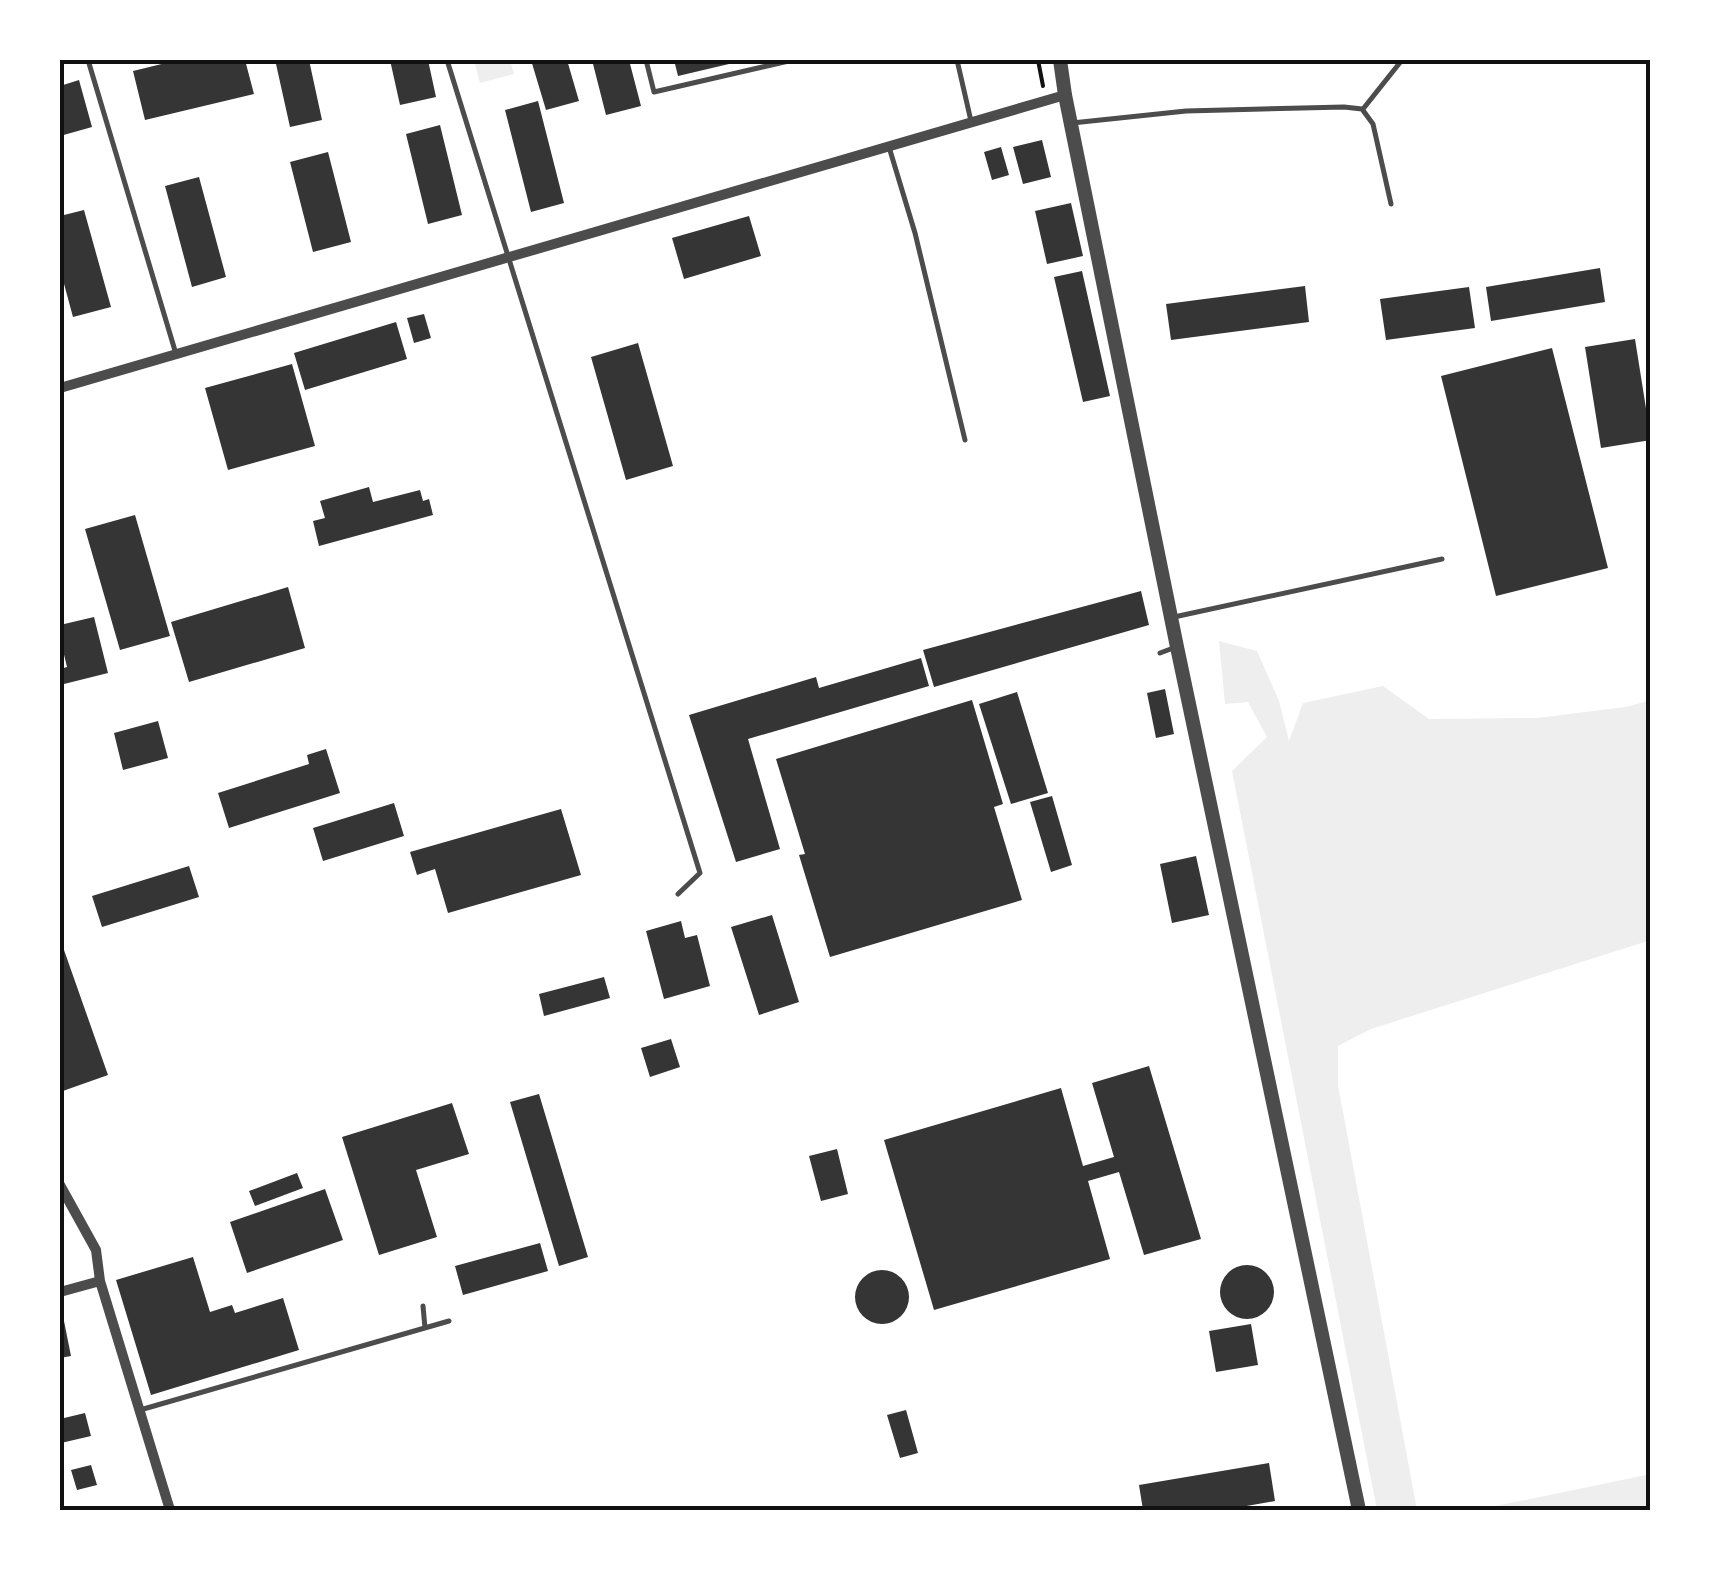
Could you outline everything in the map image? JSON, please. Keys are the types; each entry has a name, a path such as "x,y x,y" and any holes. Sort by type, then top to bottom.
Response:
{"street":[{"path":"1060,60 1171,618 1358,1510"},
{"path":"60,388 1065,95"},
{"path":"60,1185 96,1250 100,1280 170,1510"},
{"path":"60,1292 100,1280"}],"lane":[{"path":"88,60 176,356"},
{"path":"448,60 700,873 678,894"},
{"path":"646,60 654,92 793,60"},
{"path":"957,60 971,123"},
{"path":"1362,110 1402,60"},
{"path":"1071,123 1186,112 1344,107 1362,110 1373,124 1391,204"},
{"path":"888,147 915,233 965,440"},
{"path":"1171,618 1442,559"},
{"path":"1160,653 1177,647"},
{"path":"422,1306 424,1328"},
{"path":"140,1410 449,1321"}],"path":[{"path":"1038,60 1046,100"}],"shaded area":[{"path":"474,60 510,60 514,74 480,83"},
{"path":"1219,641 1257,651 1279,701 1289,741 1303,703 1383,686 1429,719 1537,718 1626,707 1651,700 1651,940 1371,1029 1338,1046 1338,1085 1417,1510 1377,1510 1232,771 1267,737 1248,702 1225,704"},
{"path":"1651,1474 1651,1510 1476,1510"}],"building":[{"path":"178,60 245,60 254,94 145,120 133,71"},
{"path":"281,60 309,60 322,120 290,127 276,64"},
{"path":"390,60 428,60 436,97 400,105"},
{"path":"531,60 567,60 579,101 546,110"},
{"path":"592,60 629,60 641,106 606,115"},
{"path":"674,60 728,60 729,64 678,76"},
{"path":"79,80 92,127 60,136 60,86"},
{"path":"538,101 564,203 531,212 505,110"},
{"path":"440,125 462,215 428,224 406,134"},
{"path":"1042,140 1051,177 1023,184 1013,147"},
{"path":"1001,147 1009,175 992,180 984,152"},
{"path":"328,152 351,242 313,252 290,162"},
{"path":"199,177 226,277 192,287 165,186"},
{"path":"1071,203 1083,256 1047,264 1035,211"},
{"path":"84,210 111,307 73,317 60,269 60,216"},
{"path":"749,216 761,256 684,279 672,238"},
{"path":"1600,268 1605,302 1491,321 1486,287"},
{"path":"1082,271 1110,396 1083,402 1054,277"},
{"path":"1305,286 1309,322 1171,340 1166,304"},
{"path":"1469,287 1475,328 1386,340 1380,299"},
{"path":"424,314 431,338 414,343 407,318"},
{"path":"396,322 407,359 305,390 294,353"},
{"path":"1635,339 1651,440 1601,448 1585,347"},
{"path":"638,343 673,466 626,480 591,357"},
{"path":"1552,348 1608,568 1496,596 1441,376"},
{"path":"292,364 315,446 228,470 205,388"},
{"path":"369,487 373,502 420,490 423,501 429,499 433,515 319,546 313,521 325,518 320,501"},
{"path":"135,515 170,636 120,650 85,529"},
{"path":"288,587 305,648 189,682 171,622"},
{"path":"1141,591 1149,625 934,687 923,650"},
{"path":"94,617 108,673 60,685 60,669 67,667 60,625"},
{"path":"921,658 929,686 748,739 780,849 736,862 689,715 816,677 819,688"},
{"path":"1165,689 1174,734 1156,738 1147,693"},
{"path":"1017,692 1048,793 1011,804 979,704"},
{"path":"972,700 1003,804 994,807 1022,900 830,957 799,855 805,854 776,759"},
{"path":"158,721 168,758 123,770 114,733"},
{"path":"326,749 340,793 229,828 218,793 309,764 307,755"},
{"path":"1052,796 1072,865 1051,872 1030,802"},
{"path":"394,803 404,836 323,861 313,828"},
{"path":"561,809 581,875 448,913 435,869 417,875 410,852"},
{"path":"1196,856 1209,915 1172,923 1160,864"},
{"path":"189,866 199,897 102,927 92,896"},
{"path":"772,915 799,1002 759,1015 731,927"},
{"path":"681,921 685,938 697,935 710,986 664,999 646,931"},
{"path":"64,950 108,1075 60,1092 60,951"},
{"path":"604,977 610,998 544,1016 539,994"},
{"path":"671,1039 680,1067 650,1077 641,1048"},
{"path":"1149,1066 1201,1239 1144,1255 1119,1172 1088,1181 1110,1259 934,1310 884,1140 1061,1088 1083,1166 1114,1157 1092,1083"},
{"path":"539,1094 588,1257 559,1266 510,1102"},
{"path":"452,1103 469,1154 416,1170 437,1237 379,1255 342,1137"},
{"path":"837,1149 848,1194 821,1201 809,1156"},
{"path":"297,1173 303,1188 255,1206 249,1191"},
{"path":"325,1189 343,1240 247,1273 230,1222"},
{"path":"540,1243 548,1271 463,1295 455,1266"},
{"path":"193,1257 210,1312 232,1305 235,1313 283,1298 299,1350 151,1395 116,1280"},
{"path":"1247,1265 1266,1273 1274,1292 1266,1311 1247,1319 1228,1311 1220,1292 1228,1273"},
{"path":"882,1270 901,1278 909,1297 901,1316 882,1324 863,1316 855,1297 863,1278"},
{"path":"64,1321 71,1356 60,1358 60,1322"},
{"path":"1251,1324 1258,1365 1216,1372 1209,1331"},
{"path":"906,1410 918,1453 900,1458 887,1415"},
{"path":"85,1413 91,1436 61,1443 60,1419"},
{"path":"1269,1463 1275,1501 1224,1510 1143,1510 1139,1485"},
{"path":"91,1465 97,1485 77,1490 71,1470"}]}
